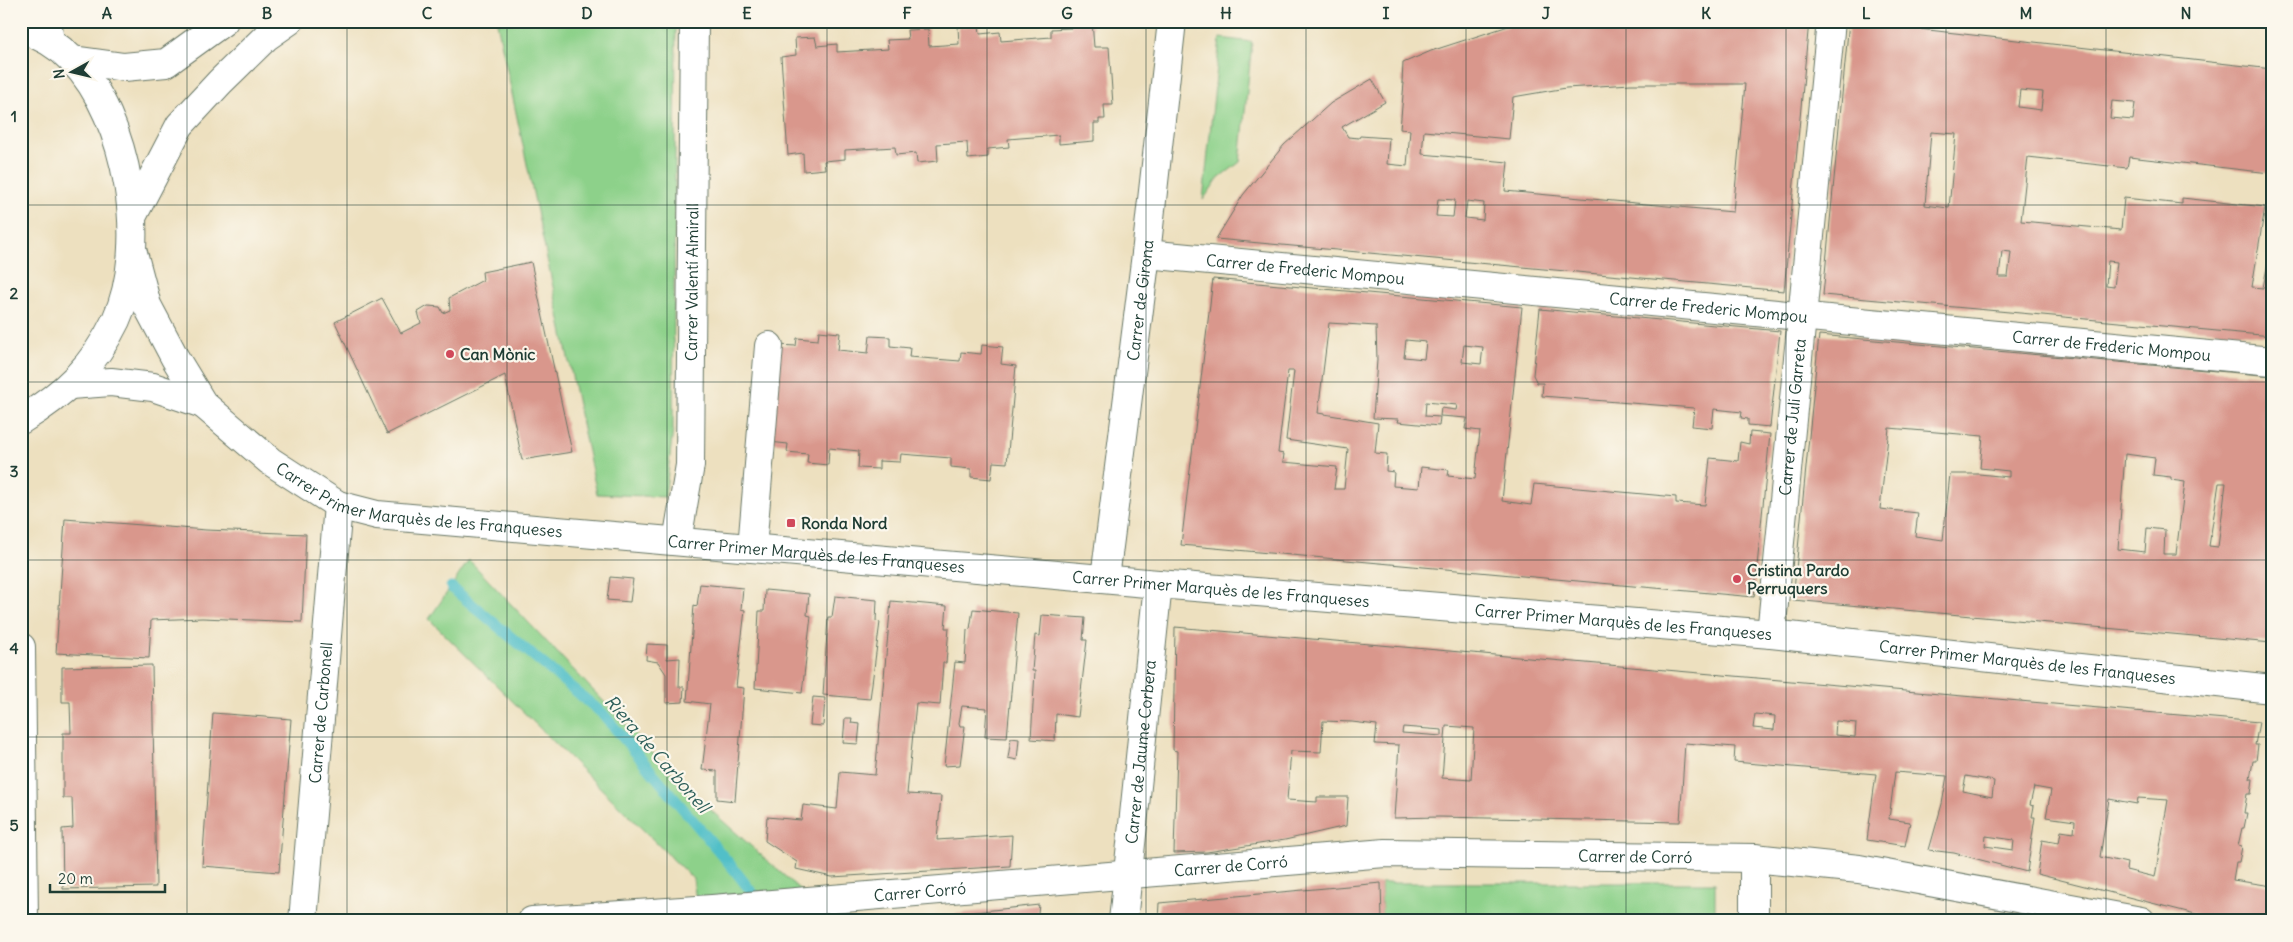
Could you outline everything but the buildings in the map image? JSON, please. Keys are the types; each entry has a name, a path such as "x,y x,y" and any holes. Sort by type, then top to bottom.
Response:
{"street":[{"path":"73,60 124,66 166,63 194,32 224,21"},
{"path":"132,217 180,125 266,37 289,21"},
{"name":"Carrer Valentí Almirall","path":"677,541 690,465 694,21"},
{"name":"Carrer de Girona","path":"1105,578 1146,254 1172,21"},
{"name":"Carrer de Juli Garreta","path":"1771,634 1831,21"},
{"path":"21,28 49,31 94,90 110,119 129,186 132,217 132,249 127,285 116,318 98,353 70,386 46,405 21,420"},
{"name":"Carrer Primer Marquès de les Franqueses","path":"132,249 148,306 202,404 270,461 338,505 377,515 1158,584 1771,634 2272,689"},
{"name":"Carrer de Frederic Mompou","path":"1146,254 2272,361"},
{"path":"752,548 769,346"},
{"name":"Carrer Primer Marquès de les Franqueses","path":"70,386 110,382 153,387 202,404"},
{"name":"Carrer de Carbonell","path":"303,921 338,505"},
{"name":"Carrer de Jaume Corbera","path":"1123,921 1126,875 1158,584"},
{"path":"21,647 24,921"},
{"name":"Carrer de Corró","path":"1126,875 1385,852 1754,858 1859,869 2141,921"},
{"path":"1754,858 1754,921"},
{"name":"Carrer Corró","path":"532,921 712,909 1126,875"}],"green space":[{"path":"533,21 676,21 673,430 665,497 597,494 497,23"},
{"path":"1220,38 1252,42 1240,162 1217,180 1203,200"},
{"path":"469,560 687,789 835,921 699,921 693,879 429,619"},
{"path":"1381,883 1715,883 1715,921 1382,921"}],"waterway":[{"name":"Riera de Carbonell","path":"451,587 603,714 733,868 774,921"}],"place":[{"name":"Can Mònic","path":"450,354"},
{"name":"Ronda Nord","path":"791,523"},
{"name":"Cristina Pardo Perruquers","path":"1737,579"}]}
